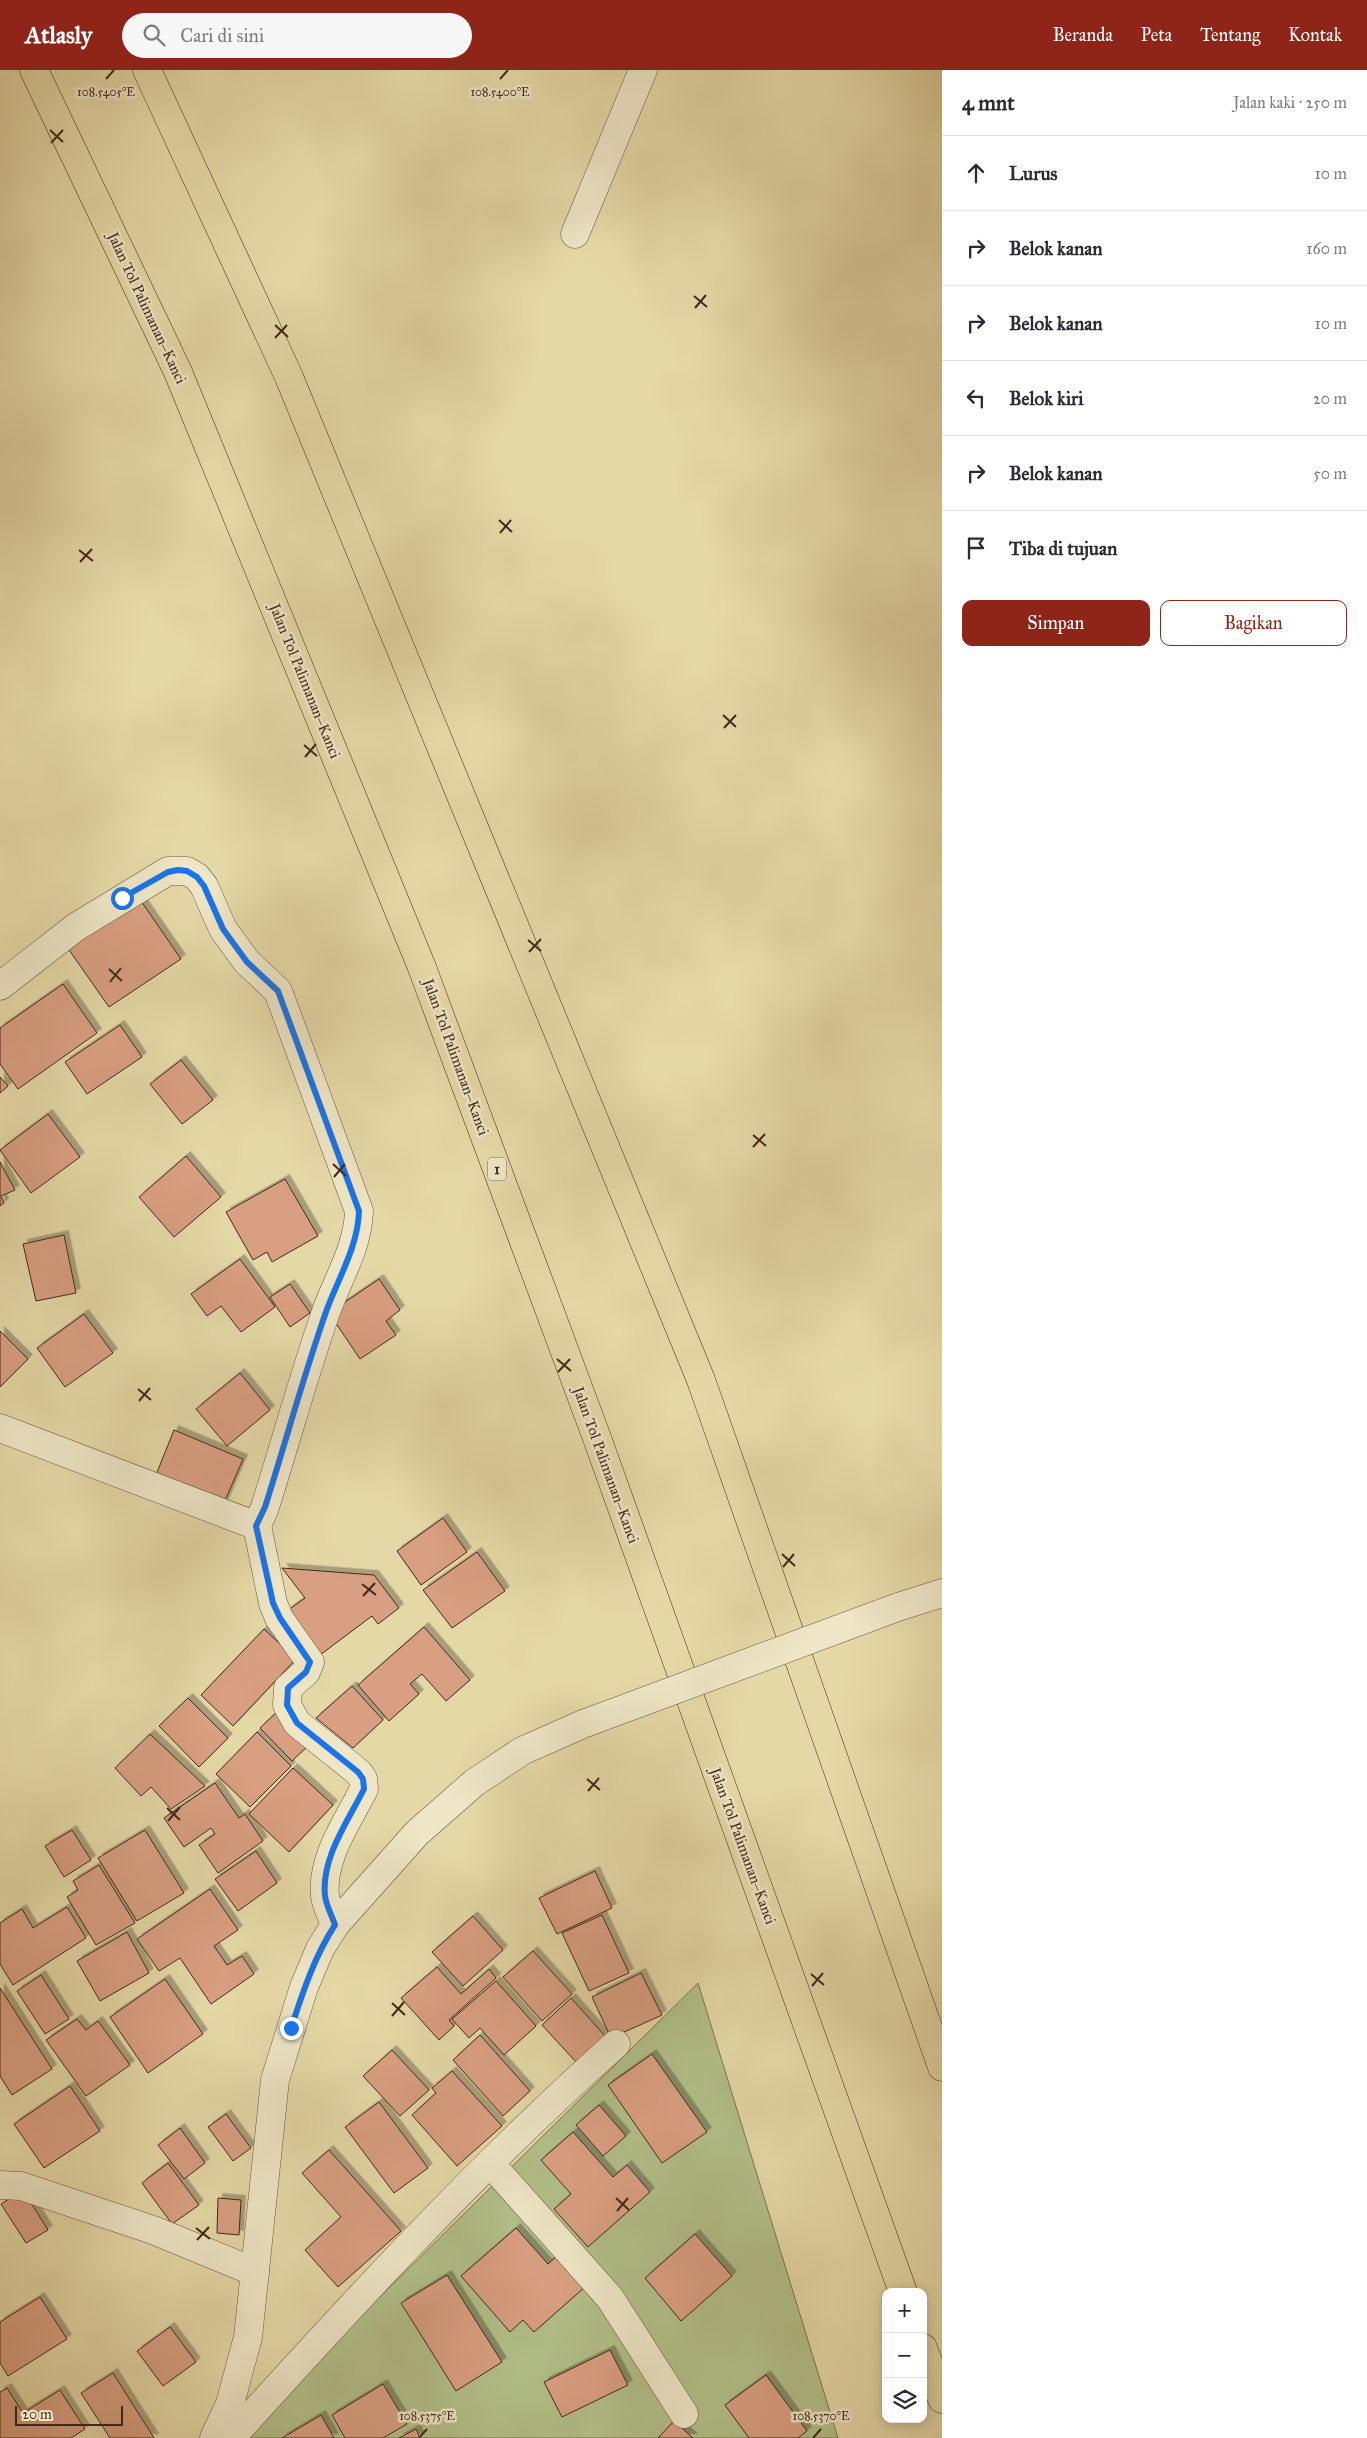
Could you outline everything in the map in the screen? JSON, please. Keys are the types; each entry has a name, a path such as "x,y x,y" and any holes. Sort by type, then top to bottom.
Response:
{"highway":[{"name":"Jalan Tol Palimanan–Kanci","path":"34,70 178,372 421,965 597,1438 902,2288"},
{"path":"147,70 289,376 701,1380 942,2067"},
{"path":"927,2359 942,2400"}],"street":[{"path":"575,234 643,70"},
{"path":"0,986 76,927 168,872 178,870 192,874 204,886 223,929 247,962 278,991 359,1211 359,1226 327,1310 265,1507 256,1526 273,1603 280,1618 310,1662 306,1672 288,1688 287,1705 297,1723 358,1772 363,1779 364,1789 336,1844 325,1875 325,1897 335,1925"},
{"path":"0,1428 256,1526"},
{"path":"214,2438 230,2404 244,2360 256,2272 275,2080 304,1987 320,1949 335,1925 417,1833 474,1783 522,1751 583,1724 898,1607 942,1593"},
{"path":"231,2438 369,2286 558,2096 616,2044"},
{"path":"490,2163 610,2298 684,2414"},
{"path":"0,2186 22,2186 153,2230 256,2272"}],"green space":[{"path":"698,1983 838,2438 246,2438 268,2407"}],"building":[{"path":"139,898 181,959 109,1007 67,947"},
{"path":"63,984 97,1033 18,1089 0,1064 0,1028"},
{"path":"120,1025 142,1057 87,1094 65,1062"},
{"path":"181,1060 213,1100 182,1124 150,1084"},
{"path":"0,1077 8,1086 0,1093"},
{"path":"48,1114 80,1157 31,1193 0,1150"},
{"path":"186,1156 221,1197 174,1237 139,1197"},
{"path":"0,1162 15,1190 1,1196 4,1203 0,1206"},
{"path":"285,1179 318,1236 272,1262 267,1252 253,1260 226,1212"},
{"path":"64,1235 76,1293 36,1301 23,1244"},
{"path":"240,1259 275,1307 241,1332 221,1306 207,1316 191,1294"},
{"path":"379,1279 400,1310 386,1321 396,1335 360,1359 329,1313"},
{"path":"290,1284 310,1313 290,1327 270,1297"},
{"path":"84,1314 113,1353 65,1387 37,1348"},
{"path":"0,1331 28,1359 0,1387"},
{"path":"240,1373 270,1410 227,1446 196,1409"},
{"path":"174,1430 243,1459 224,1503 156,1475"},
{"path":"443,1518 467,1552 421,1585 397,1551"},
{"path":"477,1552 505,1591 452,1628 423,1590"},
{"path":"282,1568 374,1575 399,1608 378,1624 372,1616 320,1655 287,1611 305,1598"},
{"path":"424,1627 470,1680 446,1701 422,1674 410,1684 419,1694 389,1721 358,1685"},
{"path":"264,1629 296,1659 233,1726 201,1695"},
{"path":"352,1686 383,1720 353,1748 316,1718"},
{"path":"188,1698 228,1738 199,1767 159,1726"},
{"path":"279,1710 311,1743 292,1761 260,1728"},
{"path":"257,1732 291,1766 250,1807 216,1774"},
{"path":"150,1734 205,1786 171,1809 151,1787 141,1796 115,1768"},
{"path":"293,1768 333,1805 289,1852 249,1814"},
{"path":"215,1783 239,1818 245,1814 263,1841 218,1873 199,1845 215,1834 211,1828 184,1847 164,1818"},
{"path":"72,1830 91,1860 64,1877 45,1846"},
{"path":"145,1830 184,1893 137,1921 98,1858"},
{"path":"256,1851 277,1883 238,1911 215,1879"},
{"path":"99,1865 135,1923 96,1945 67,1897 78,1890 73,1881"},
{"path":"595,1871 612,1908 557,1934 539,1898"},
{"path":"210,1889 238,1930 214,1946 227,1965 242,1956 254,1974 211,2004 180,1958 159,1971 137,1939"},
{"path":"67,1907 86,1938 13,1985 0,1964 0,1923 22,1909 33,1928"},
{"path":"602,1915 629,1973 589,1991 562,1933"},
{"path":"473,1916 503,1950 463,1986 432,1952"},
{"path":"127,1932 149,1973 100,2001 77,1961"},
{"path":"533,1951 572,1994 542,2021 503,1977"},
{"path":"437,1967 461,1994 489,1969 496,1978 449,2020 454,2026 439,2040 401,1998"},
{"path":"641,1973 662,2015 611,2038 592,1997"},
{"path":"41,1975 69,2019 45,2034 17,1991"},
{"path":"165,1979 203,2034 148,2073 110,2017"},
{"path":"496,1981 536,2026 504,2055 480,2028 469,2038 452,2019"},
{"path":"0,1988 52,2069 12,2095 0,2076"},
{"path":"571,1998 605,2036 576,2062 542,2025"},
{"path":"77,2019 86,2030 98,2021 130,2065 86,2096 46,2040"},
{"path":"480,2035 530,2091 503,2116 453,2060"},
{"path":"392,2050 429,2090 400,2116 363,2076"},
{"path":"652,2054 707,2132 662,2163 608,2085"},
{"path":"452,2071 502,2126 457,2166 412,2115 436,2093 432,2088"},
{"path":"70,2086 100,2131 44,2168 14,2124"},
{"path":"379,2102 428,2168 394,2193 345,2127"},
{"path":"599,2105 626,2136 603,2156 576,2125"},
{"path":"226,2114 251,2148 233,2161 208,2127"},
{"path":"180,2128 205,2163 184,2179 158,2145"},
{"path":"573,2132 613,2177 627,2165 650,2192 588,2247 554,2209 571,2194 541,2160"},
{"path":"329,2150 401,2231 338,2287 305,2250 341,2217 302,2173"},
{"path":"168,2163 199,2205 172,2224 142,2183"},
{"path":"23,2190 48,2230 26,2243 1,2204"},
{"path":"218,2198 241,2200 239,2235 217,2233"},
{"path":"516,2228 548,2264 559,2254 586,2286 534,2332 523,2320 510,2332 461,2276"},
{"path":"695,2234 732,2276 681,2321 645,2278"},
{"path":"447,2275 502,2362 456,2391 401,2303"},
{"path":"40,2297 67,2339 8,2376 0,2363 0,2322"},
{"path":"170,2327 196,2362 163,2386 137,2351"},
{"path":"610,2350 628,2385 562,2417 544,2382"},
{"path":"113,2373 154,2438 110,2438 81,2393"},
{"path":"766,2375 807,2431 798,2438 749,2438 725,2405"},
{"path":"383,2384 407,2424 383,2438 345,2438 332,2415"},
{"path":"7,2388 23,2413 60,2390 85,2429 71,2438 0,2438 0,2392"},
{"path":"321,2415 334,2438 282,2438"},
{"path":"674,2421 693,2438 658,2438"},
{"path":"416,2429 420,2438 399,2438"}],"route":[{"path":"122,898 168,872 178,870 187,871 197,877 204,886 223,929 247,962 278,991 359,1211 359,1226 355,1240 327,1310 265,1507 256,1526 273,1603 280,1618 310,1662 306,1672 288,1688 287,1705 297,1723 358,1772 363,1779 364,1789 336,1844 325,1875 325,1897 335,1925 320,1949 304,1987 291,2028"}]}
